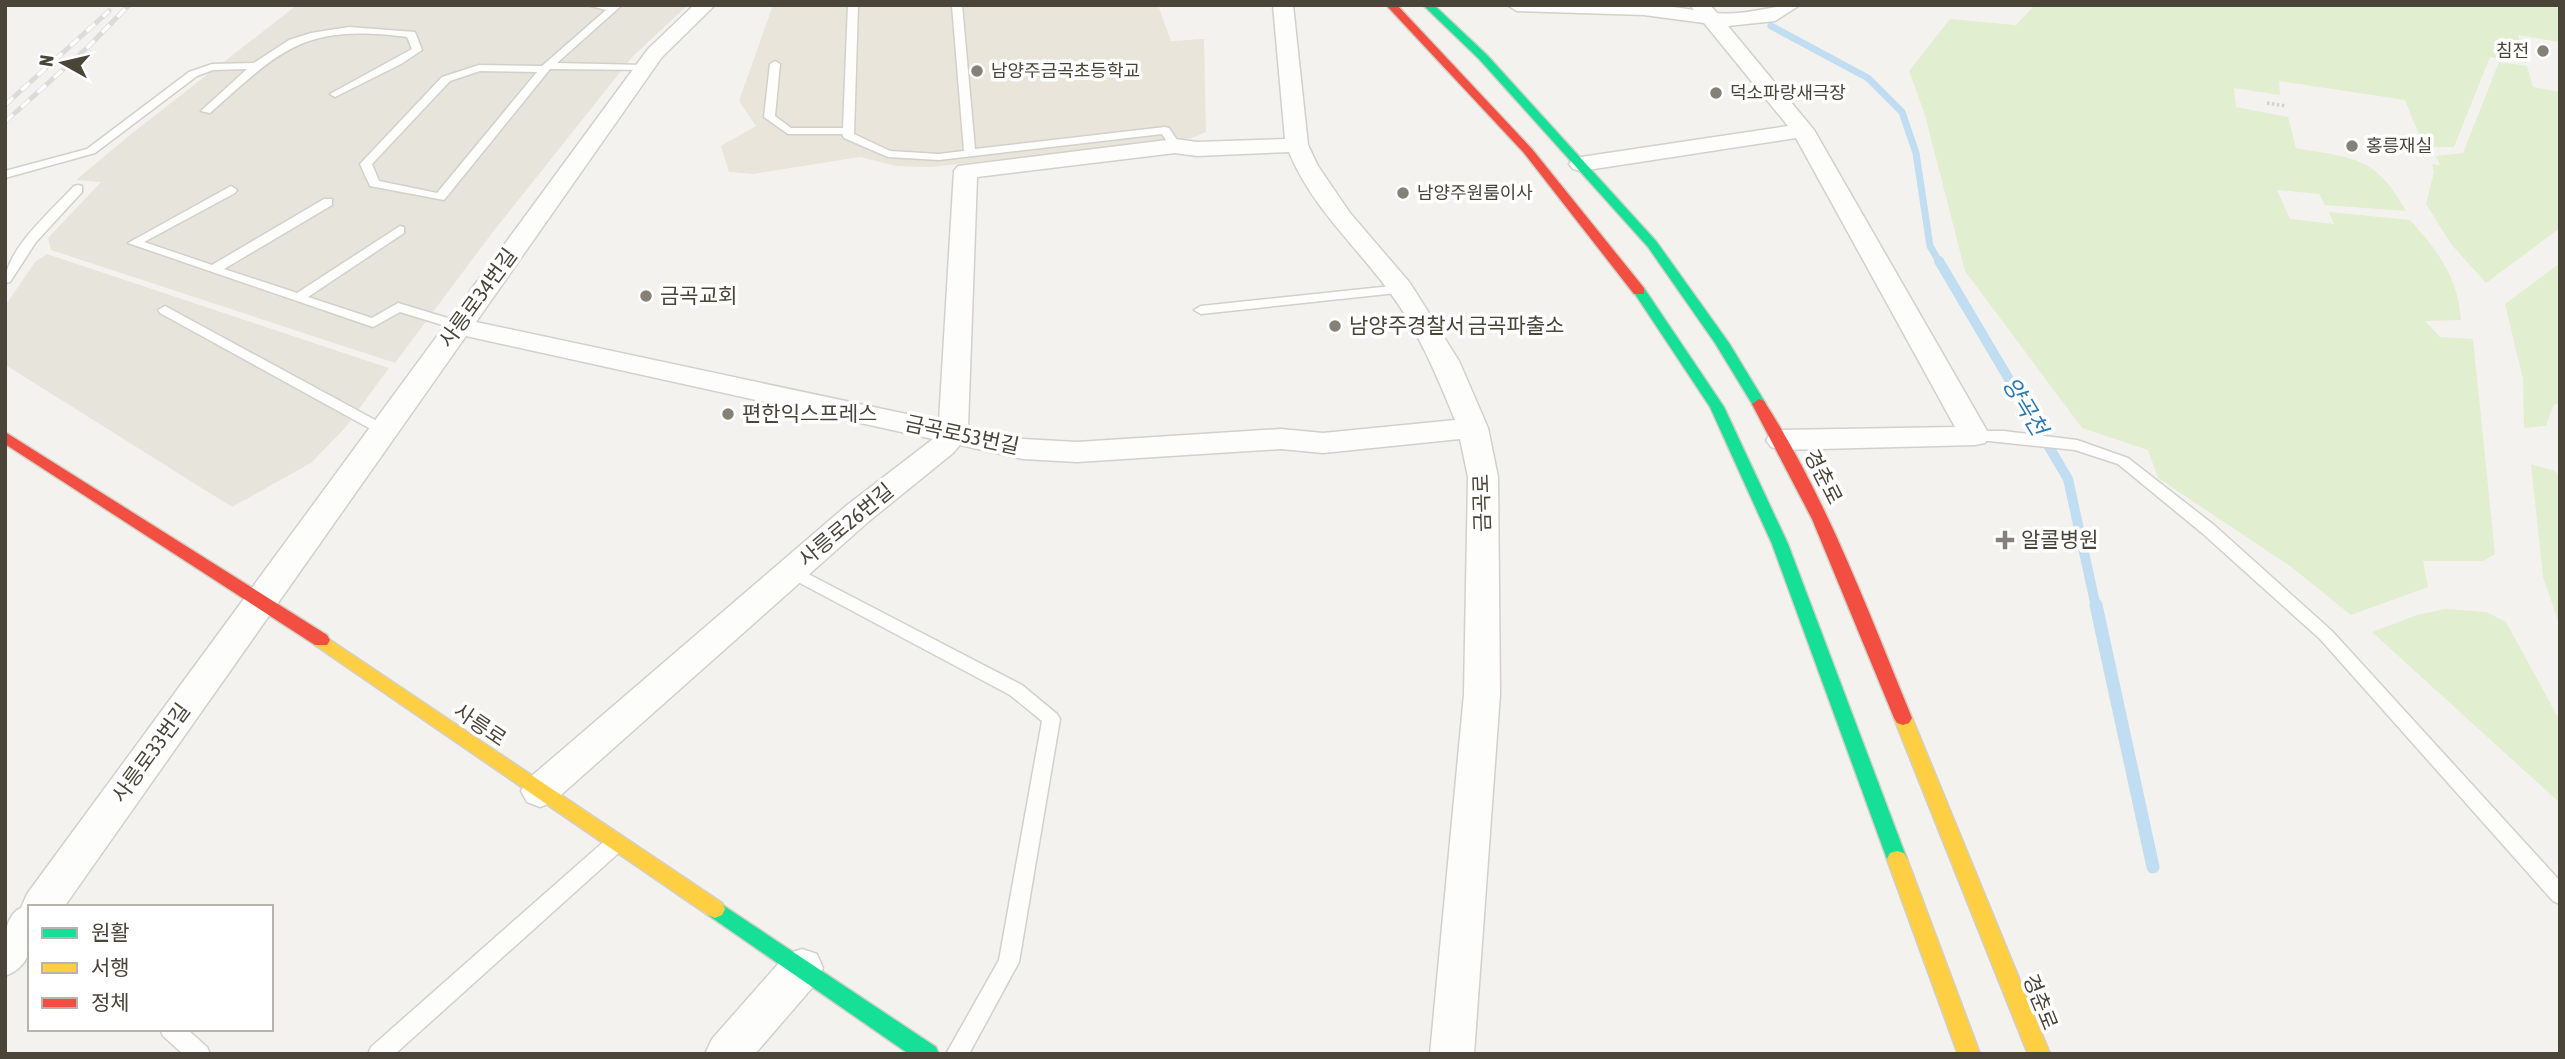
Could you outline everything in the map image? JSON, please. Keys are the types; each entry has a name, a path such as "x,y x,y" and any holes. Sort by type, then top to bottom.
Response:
{"street":[{"name":"사릉로34번길","path":"261,600 655,53 705,5"},
{"name":"금곡로","path":"1283,5 1297,145 1306,166 1341,218 1401,289 1445,361 1473,428 1483,477 1482,694 1452,1054"},
{"path":"1391,5 1528,151 1588,224 1656,313 1717,407 1780,544 1969,1054"},
{"name":"경춘로","path":"1428,5 1483,57 1652,244 1721,343 1781,440 1823,523 2039,1054"},
{"path":"1517,5 1704,10 1736,21 1768,17 1790,5"},
{"path":"1704,10 1803,130 1975,436 1781,440"},
{"path":"1581,164 1803,130"},
{"path":"953,433 968,162 1175,146 1197,149 1297,145"},
{"name":"금곡로53번길","path":"459,326 1023,449 1077,452 1280,439 1324,443 1473,428"},
{"name":"사릉로26번길","path":"540,791 857,514 943,446 953,433"},
{"name":"사릉로","path":"5,437 261,600 928,1054"},
{"name":"사릉로33번길","path":"42,905 261,600"},
{"path":"5,957 28,926"},
{"path":"727,1054 802,968"}],"lane":[{"path":"593,5 615,7"},
{"path":"853,5 848,136 888,155 939,157 968,162 957,5"},
{"path":"615,7 546,68 440,197 374,184 366,164 446,79 479,68 546,68 645,68"},
{"path":"206,111 276,50 310,35 330,31 375,30 411,34 417,50 403,60 356,79 335,94"},
{"path":"775,64 769,117 788,131 848,131"},
{"path":"5,175 91,151 194,74 212,67 257,66"},
{"path":"5,279 31,240 78,189"},
{"path":"231,190 134,243 373,323 398,307 459,326"},
{"path":"214,270 328,202"},
{"path":"298,298 400,230"},
{"path":"1201,310 1401,289"},
{"path":"165,310 383,430"},
{"path":"1975,436 2004,436 2077,445 2123,461 2208,529 2326,635 2560,895"},
{"path":"791,571 1016,690 1051,719 1009,962 957,1054"},
{"path":"379,1054 616,843"},
{"path":"174,1031 200,1054"}],"path":[{"path":"2267,103 2286,106"}],"shaded area":[{"path":"297,5 688,5 633,56 492,233 395,363 51,250 48,238 101,182 76,180"},
{"name":"남양주금곡초등학교","path":"773,5 1158,5 1171,41 1204,39 1206,132 1192,138 931,167 896,166 860,157 753,174 729,172 721,146 756,126 739,101"},
{"path":"47,254 389,368 345,428 311,463 232,507 7,366 5,306 35,262"}],"green space":[{"path":"2035,5 2560,5 2560,42 2518,35 2526,63 2490,57 2454,147 2424,147 2405,100 2279,81 2280,95 2234,88 2236,107 2288,117 2296,148 2348,158 2373,169 2395,193 2406,211 2325,205 2319,194 2277,190 2290,219 2334,224 2329,212 2410,220 2445,265 2456,291 2461,320 2425,321 2440,337 2473,339 2495,554 2483,561 2423,561 2428,587 2351,615 2290,566 2158,478 2148,450 2082,428 1965,271 1925,115 1909,71 1950,19 2016,25"},
{"path":"2499,62 2527,66 2533,87 2560,92 2560,228 2486,283 2451,244 2426,204 2434,172 2432,164 2440,165 2436,156 2463,153"},
{"path":"2560,263 2560,402 2553,406 2546,426 2524,428 2523,379 2505,304"},
{"path":"2531,464 2555,471 2560,476 2560,626 2543,577"},
{"path":"2445,609 2486,612 2506,622 2560,721 2560,803 2372,632 2417,615"}],"waterway":[{"name":"양곡천","path":"1771,26 1868,78 1902,112 1916,153 1930,246 1940,263"},
{"name":"양곡천","path":"1939,261 2068,479 2096,607"},
{"name":"양곡천","path":"2096,605 2153,867"}],"railway":[{"path":"5,122 89,46 129,5"},
{"path":"5,105 109,11"}],"traffic: fast":[{"path":"1428,5 1483,57 1652,244 1722,343 1759,404"},
{"path":"1639,291 1717,407 1780,544 1897,859"},
{"path":"715,909 928,1054"}],"traffic: slow":[{"path":"321,640 715,909"},
{"path":"1903,718 2039,1054"},
{"path":"1897,859 1969,1054"}],"traffic: jam":[{"path":"1391,5 1528,151 1639,291"},
{"path":"1759,404 1819,519 1903,718"},
{"path":"5,437 321,640"}],"place":[{"name":"침전","path":"2543,51"},
{"name":"남양주금곡초등학교","path":"977,71"},
{"name":"덕소파랑새극장","path":"1716,93"},
{"name":"홍릉재실","path":"2352,146"},
{"name":"남양주원룸이사","path":"1403,193"},
{"name":"금곡교회","path":"646,296"},
{"name":"남양주경찰서 금곡파출소","path":"1335,326"},
{"name":"편한익스프레스","path":"728,414"},
{"name":"알콜병원","path":"2005,540"}]}
